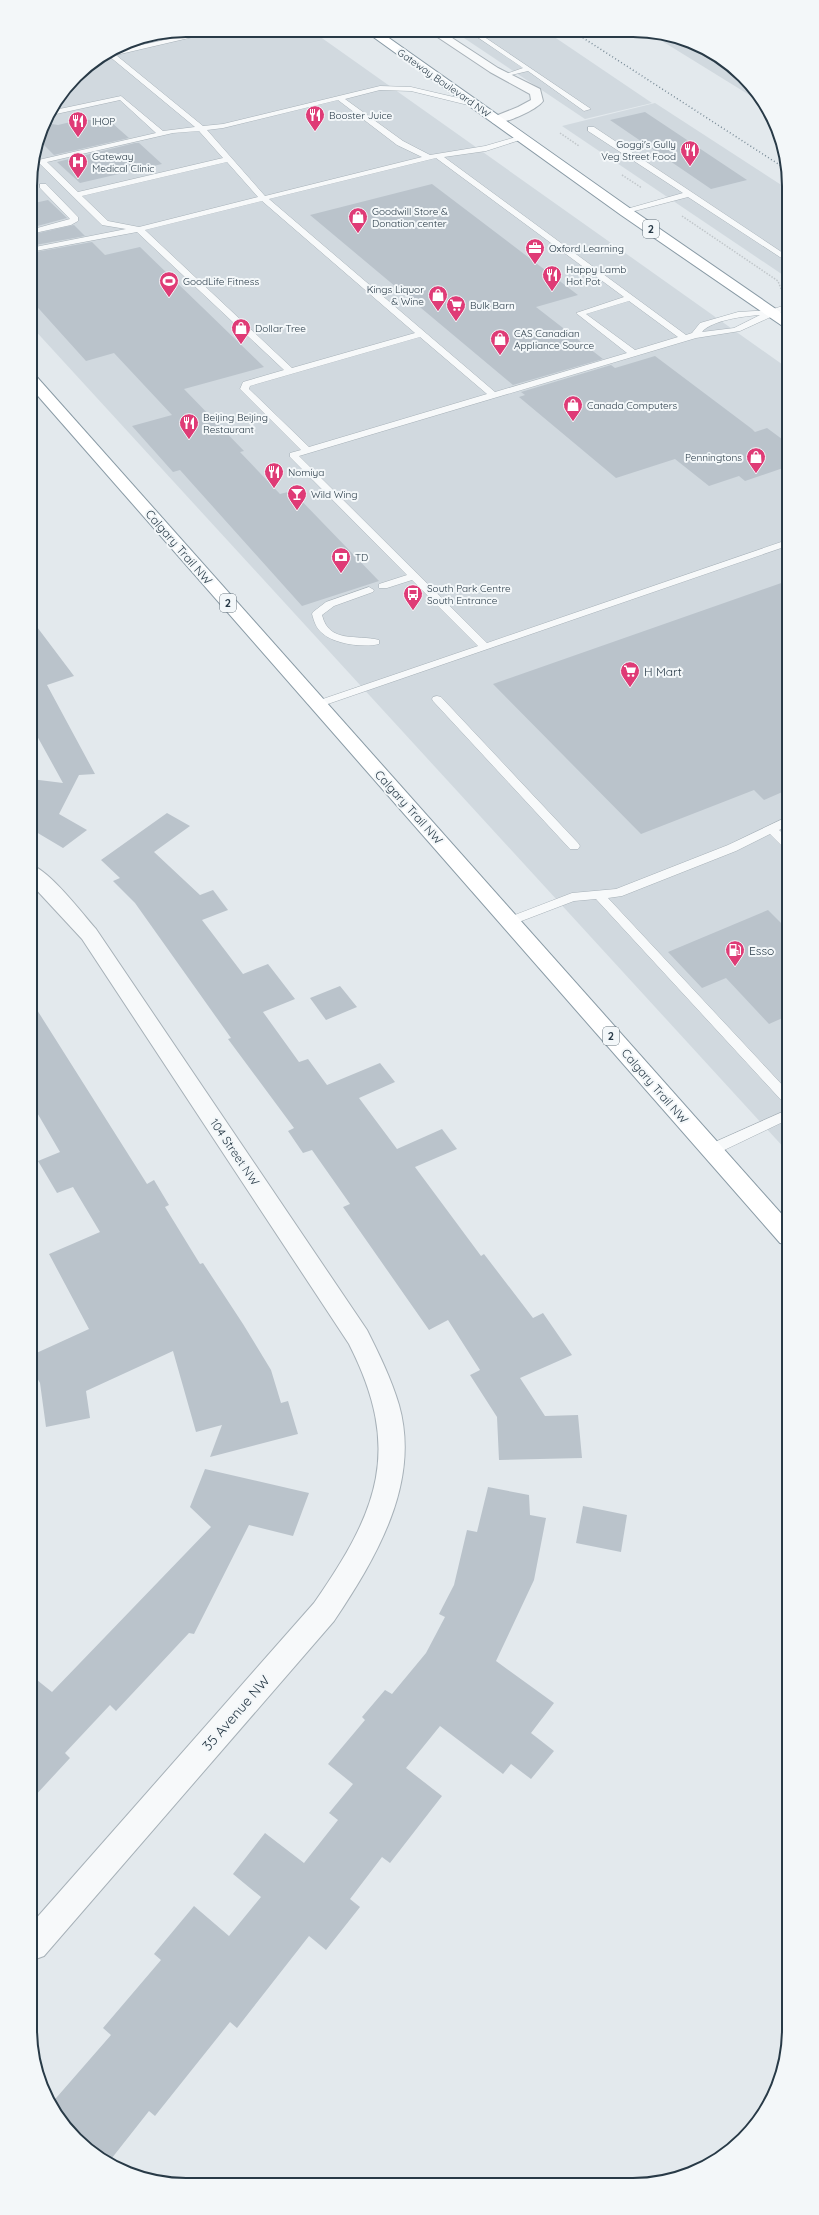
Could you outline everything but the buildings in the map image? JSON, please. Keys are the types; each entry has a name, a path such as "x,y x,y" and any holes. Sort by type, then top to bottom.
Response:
{"highway":[{"name":"Gateway Boulevard NW","path":"379,37 519,136"},
{"name":"2","path":"519,136 626,212 782,319"},
{"name":"Calgary Trail NW","path":"37,386 782,1229"}],"street":[{"name":"Gateway Boulevard NW","path":"444,37 505,76 536,92 537,101 522,110 497,120"},
{"name":"104 Street NW","path":"37,878 54,894 89,934 358,1337 376,1372 387,1407 393,1455"},
{"name":"35 Avenue NW","path":"37,1940 324,1612 354,1570 374,1532 386,1496 393,1455"}],"lane":[{"path":"122,51 187,37"},
{"path":"480,37 587,109"},
{"path":"111,57 201,128 264,199 493,395"},
{"path":"505,76 528,69"},
{"path":"39,162 162,134 223,126 376,89 403,88 472,104"},
{"path":"56,112 121,98 162,134"},
{"path":"340,98 400,143 429,158"},
{"path":"591,129 782,256"},
{"path":"37,249 139,230 450,153 466,153 503,144 519,136"},
{"path":"438,156 684,338"},
{"path":"77,195 228,159"},
{"path":"39,163 77,195 105,223 139,230 289,370"},
{"path":"37,230 68,223 75,219 43,186"},
{"path":"626,212 689,194"},
{"path":"630,298 580,313 633,353"},
{"path":"485,646 293,455 684,338 695,335 716,334 749,325 772,312 782,308"},
{"path":"695,335 703,325 738,315 772,312"},
{"path":"307,450 244,389 246,384 250,381 420,334"},
{"path":"318,704 782,544"},
{"path":"383,586 414,576"},
{"path":"369,590 330,604 317,614 317,620 327,633 338,638 351,641 375,642"},
{"path":"437,699 574,846"},
{"path":"511,921 572,897 600,896 618,893 732,848 782,824"},
{"path":"772,830 782,839"},
{"path":"600,896 782,1093"},
{"path":"712,1150 782,1118"}],"shaded area":[{"path":"176,37 320,37 782,364 782,1146 37,333 37,176 42,147 52,120 68,95 88,74 111,57 129,48 147,42"},
{"path":"462,37 554,37 652,103 585,119"},
{"path":"660,40 690,48 708,57 731,74 752,97"},
{"path":"655,103 782,185 782,274 562,126"}],"railway":[{"path":"582,37 781,166"}],"place":[{"name":"Booster Juice","path":"315,132"},
{"name":"IHOP","path":"78,138"},
{"name":"Goggi's Gully Veg Street Food","path":"690,167"},
{"name":"Gateway Medical Clinic","path":"78,179"},
{"name":"Goodwill Store & Donation center","path":"358,234"},
{"name":"Oxford Learning","path":"535,265"},
{"name":"Happy Lamb Hot Pot","path":"552,292"},
{"name":"GoodLife Fitness","path":"169,298"},
{"name":"Kings Liquor & Wine","path":"438,312"},
{"name":"Bulk Barn","path":"456,322"},
{"name":"Dollar Tree","path":"241,345"},
{"name":"CAS Canadian Appliance Source","path":"500,356"},
{"name":"Canada Computers","path":"573,422"},
{"name":"Beijing Beijing Restaurant","path":"189,440"},
{"name":"Penningtons","path":"756,474"},
{"name":"Nomiya","path":"274,489"},
{"name":"Wild Wing","path":"297,511"},
{"name":"TD","path":"341,574"},
{"name":"South Park Centre South Entrance","path":"413,611"},
{"name":"H Mart","path":"630,688"},
{"name":"Esso","path":"735,967"}]}
